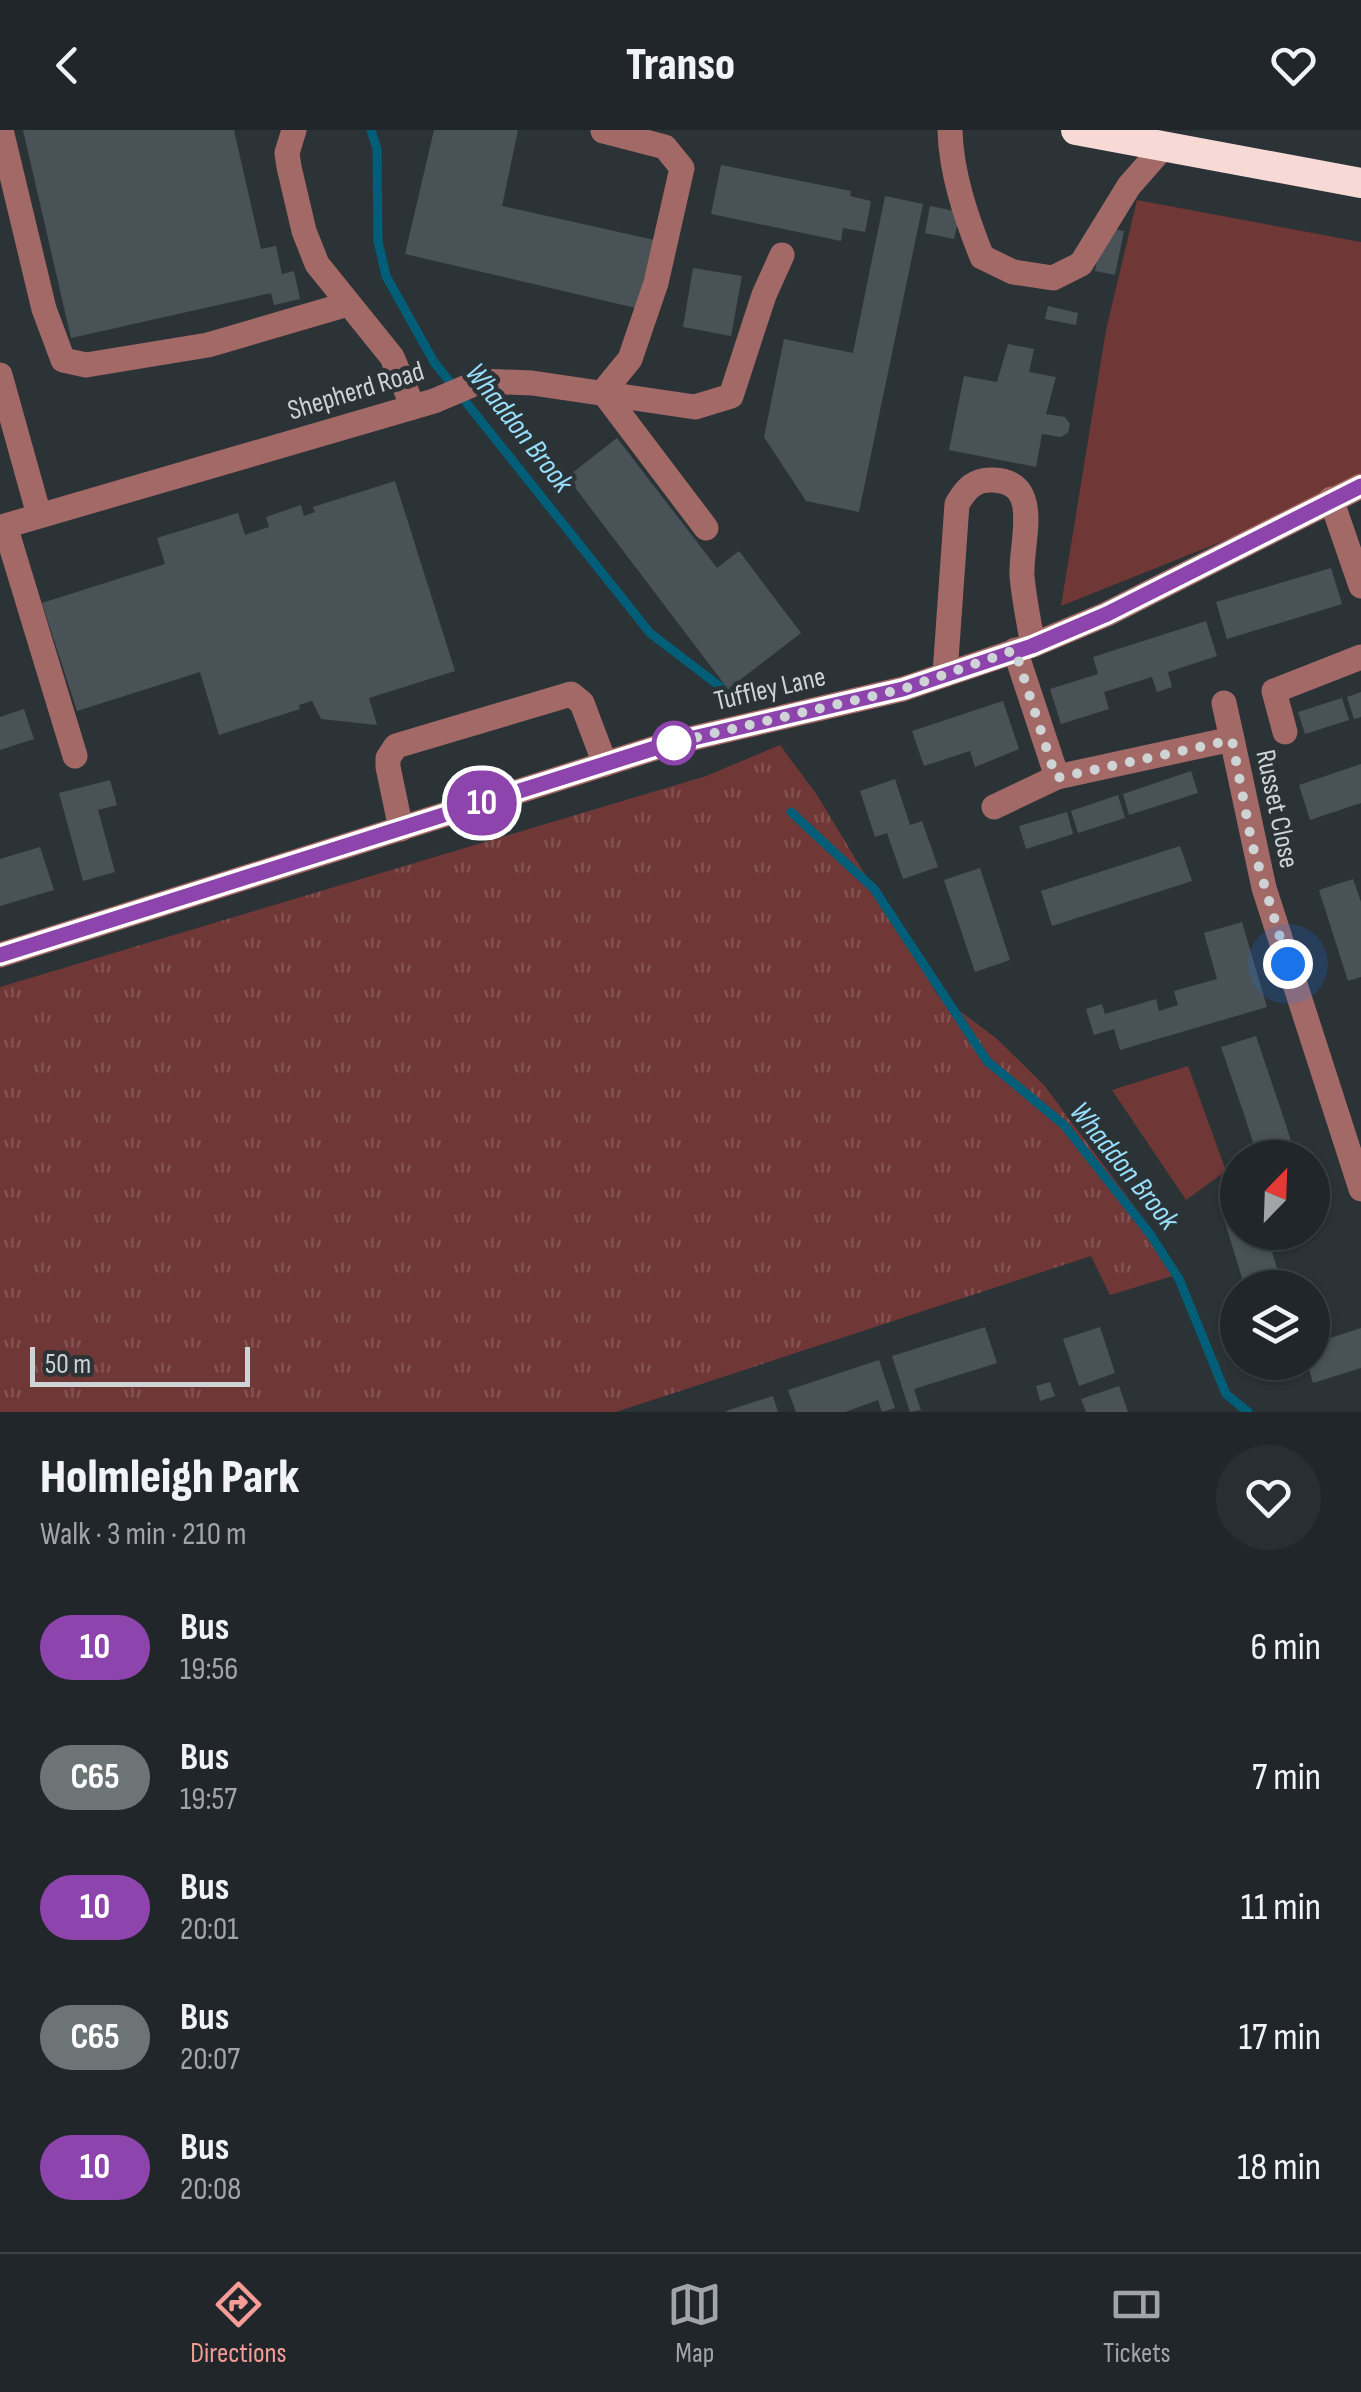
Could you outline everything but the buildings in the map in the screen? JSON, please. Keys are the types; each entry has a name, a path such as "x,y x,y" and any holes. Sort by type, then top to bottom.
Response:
{"highway":[{"path":"1076,130 1361,182"}],"street":[{"path":"1,130 44,309 63,360 86,364 234,339 348,304"},
{"path":"294,130 287,152 288,167 304,231 317,264 392,357 423,404"},
{"path":"950,130 950,150 967,221 982,257 1013,272 1053,278 1081,264 1129,186 1165,145"},
{"path":"603,132 665,147 682,168 656,283 630,358 602,392 706,528"},
{"name":"Shepherd Road","path":"76,756 6,526 423,404 481,380 532,383 695,407 732,396 764,295 782,256"},
{"path":"0,376 7,431 39,515"},
{"path":"945,674 957,504 976,482 1007,482 1016,486 1023,497 1026,513 1022,574 1024,648 1056,778"},
{"name":"Tuffley Lane","path":"0,955 668,744 903,689 1024,648 1107,614 1361,486"},
{"path":"1332,499 1361,586"},
{"path":"1285,732 1274,691 1361,658"},
{"path":"401,829 388,767 388,758 396,746 571,694 582,704 605,764"},
{"path":"1224,703 1232,740"},
{"name":"Russet Close","path":"994,808 1056,778 1232,740 1264,888 1361,1188"}],"green space":[{"path":"1137,200 1361,242 1361,486 1061,606 1106,330"},
{"path":"780,745 817,795 937,994 996,1038 1044,1085 1152,1230 1179,1274 1110,1295 1091,1256 616,1412 0,1412 0,987 706,776"},
{"path":"1188,1066 1220,1154 1220,1175 1186,1200 1112,1090"}],"waterway":[{"name":"Whaddon Brook","path":"371,130 377,149 378,241 386,276 434,362 650,633 735,698"},
{"name":"Whaddon Brook","path":"791,812 874,889 987,1061 1064,1125 1150,1234 1179,1279 1226,1394 1248,1412"}],"bus line":[{"name":"10","path":"0,955 668,744 903,689 1032,646 1107,614 1361,486"}],"route":[{"path":"674,743 668,744 903,689 1015,650 1056,778 1232,740 1252,844 1288,964"}]}
